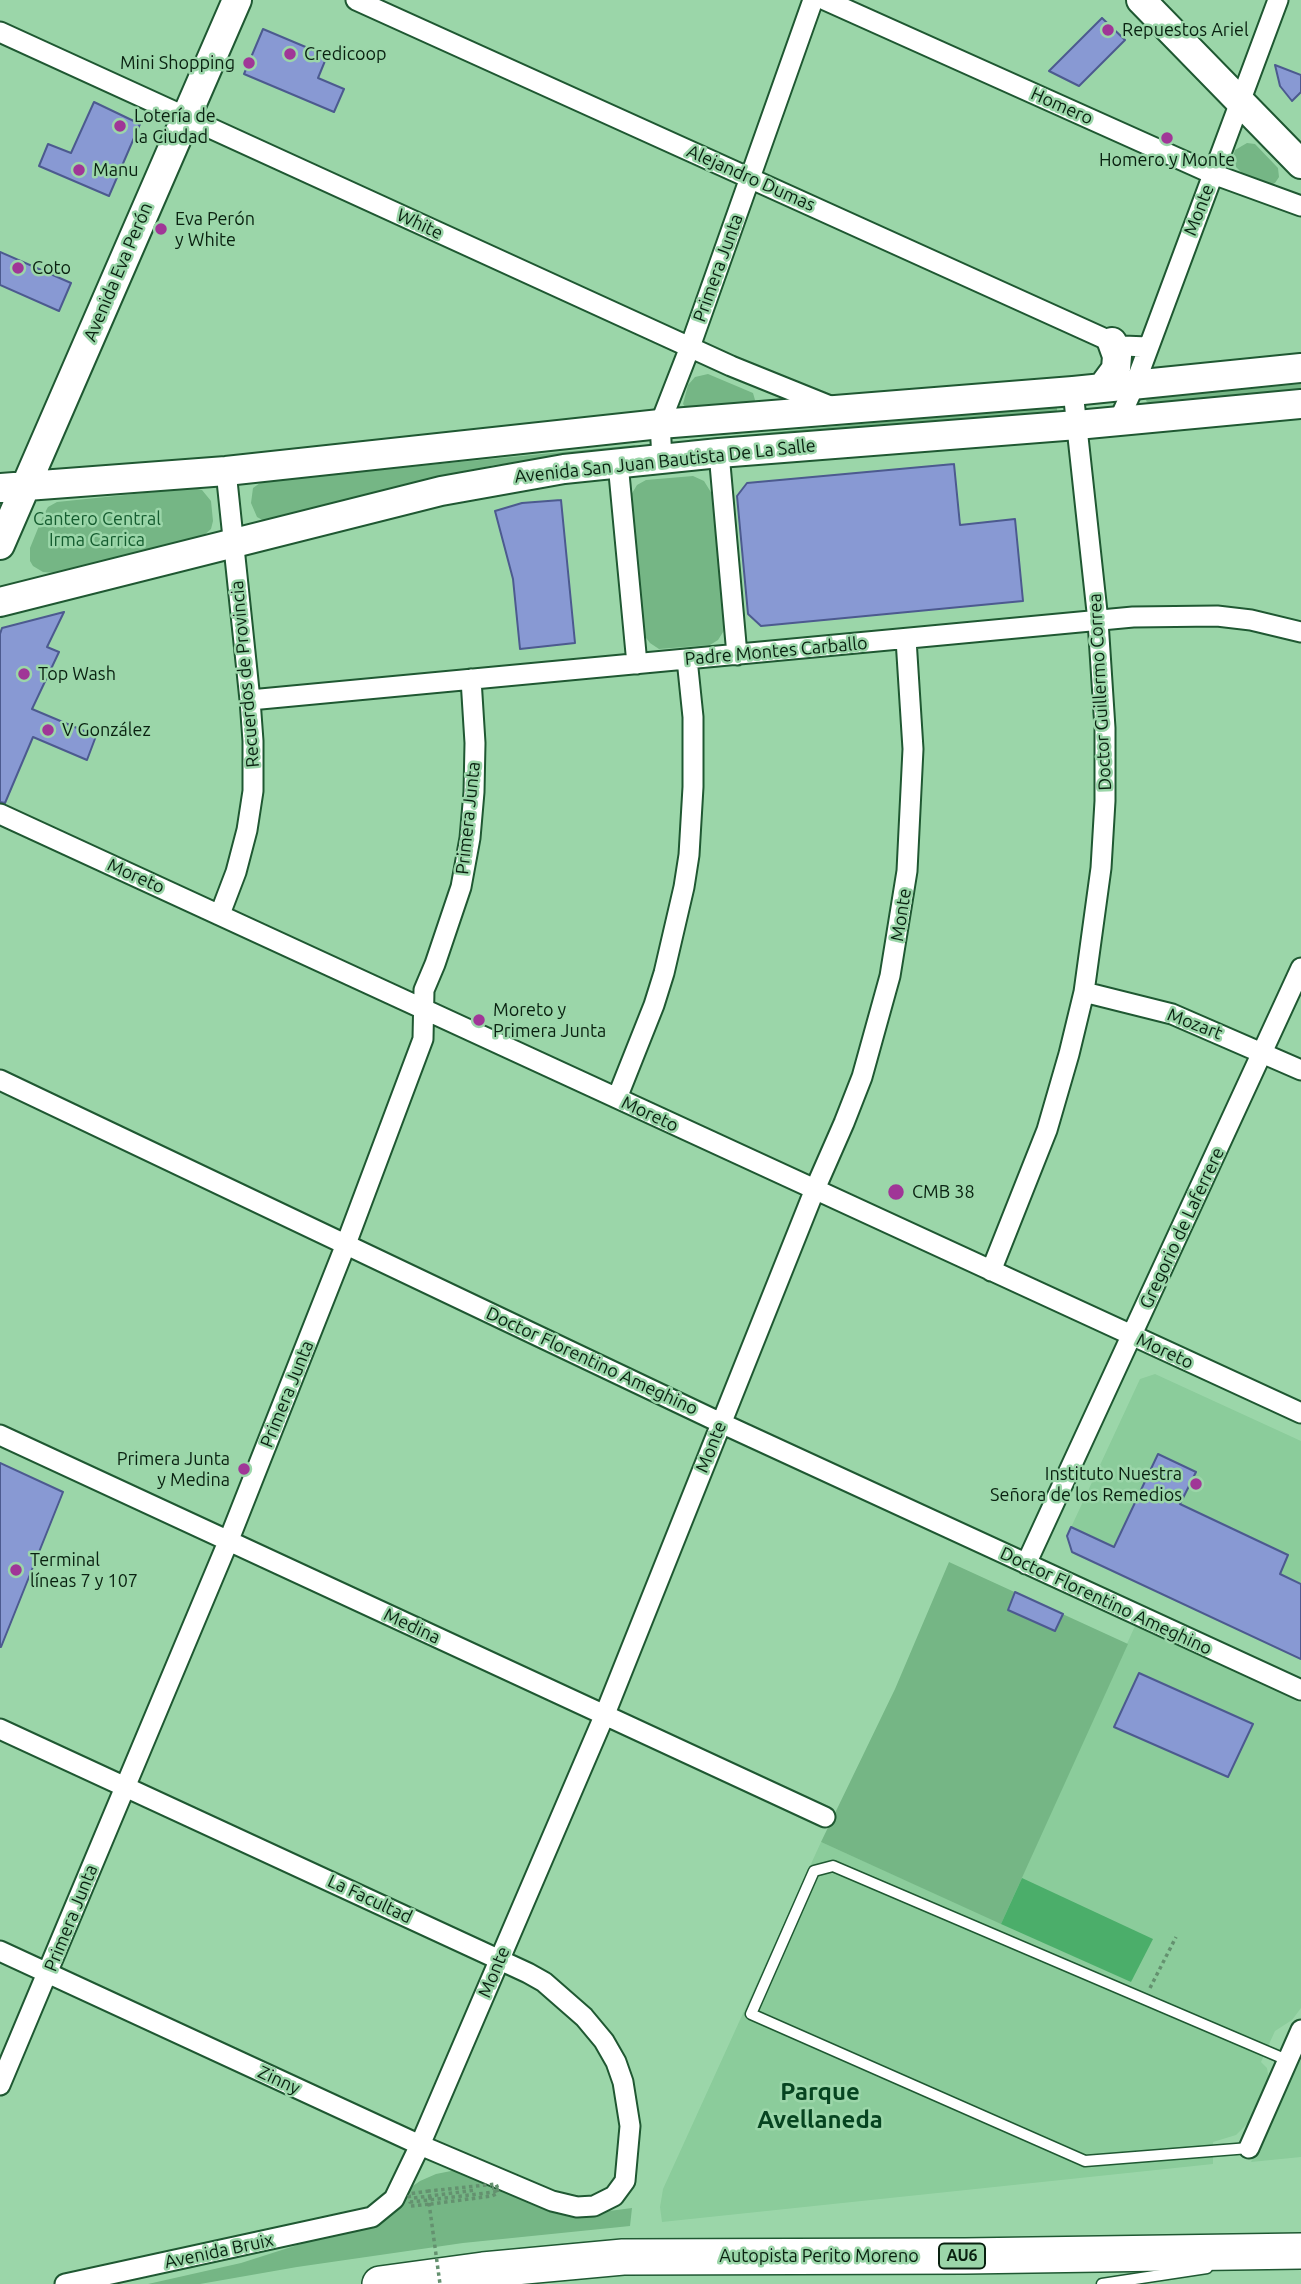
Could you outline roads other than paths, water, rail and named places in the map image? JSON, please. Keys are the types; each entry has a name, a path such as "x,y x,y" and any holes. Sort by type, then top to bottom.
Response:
{"highway":[{"name":"Autopista Perito Moreno","path":"380,2284 483,2270 623,2257 1301,2252"}],"street":[{"name":"Avenida Eva Perón","path":"0,545 13,487 186,116 237,0"},
{"name":"Alejandro Dumas","path":"356,0 1112,342 1123,346 1148,347"},
{"name":"Primera Junta","path":"662,458 660,424 813,0"},
{"name":"Homero","path":"825,0 1213,174 1301,206"},
{"path":"1142,0 1301,164"},
{"name":"Monte","path":"1119,420 1135,384 1278,0"},
{"name":"White","path":"0,32 730,366 843,411"},
{"path":"1102,388 1116,369 1112,342"},
{"name":"Avenida San Juan Bautista De La Salle","path":"13,487 226,471 660,424 1073,391 1301,368"},
{"name":"Doctor Guillermo Correa","path":"991,1271 1047,1130 1084,992 1097,906 1105,801 1105,728 1098,621 1073,391"},
{"name":"Avenida San Juan Bautista De La Salle","path":"0,602 233,542 442,491 516,476 662,458 1301,404"},
{"path":"719,453 737,655"},
{"path":"618,463 637,664"},
{"name":"Recuerdos de Provincia","path":"220,914 236,872 251,812 254,741 226,471"},
{"path":"0,472 13,487"},
{"name":"Padre Montes Carballo","path":"250,700 1165,615 1251,620 1301,632"},
{"name":"Monte","path":"372,2217 394,2199 500,1959 605,1714 720,1423 862,1077 897,945 907,871 913,783 912,719 906,639"},
{"path":"617,1098 661,984 684,887 694,776 693,717 687,659"},
{"name":"Primera Junta","path":"0,2085 228,1542 346,1244 423,1039 424,990 445,939 461,887 470,838 475,779 471,679"},
{"name":"Moreto","path":"0,814 1301,1413"},
{"name":"Gregorio de Laferrere","path":"1026,1564 1301,968"},
{"name":"Mozart","path":"1084,992 1172,1014 1301,1070"},
{"name":"Doctor Florentino Ameghino","path":"0,1080 720,1423 1301,1690"},
{"name":"Medina","path":"0,1435 825,1817"},
{"name":"La Facultad","path":"0,1729 500,1959 544,1982 584,2017 604,2041 619,2072 628,2105 630,2126 625,2182 614,2196 605,2203 594,2206 561,2204"},
{"name":"Zinny","path":"0,1951 419,2145 561,2204"},
{"path":"1249,2148 1301,2030"},
{"name":"Avenida Bruix","path":"65,2284 372,2217"}],"lane":[{"path":"1249,2148 1085,2161 751,2014 814,1871 833,1866 1287,2060"},
{"path":"1248,2262 1301,2252"},
{"path":"1102,2284 1222,2266"}],"place":[{"name":"Repuestos Ariel","path":"1108,30"},
{"name":"Credicoop","path":"290,54"},
{"name":"Mini Shopping","path":"249,63"},
{"name":"Lotería de la Ciudad","path":"120,126"},
{"name":"Homero y Monte","path":"1167,138"},
{"name":"Manu","path":"79,170"},
{"name":"Eva Perón y White","path":"161,229"},
{"name":"Coto","path":"18,268"},
{"name":"Top Wash","path":"24,674"},
{"name":"V González","path":"48,730"},
{"name":"Moreto y Primera Junta","path":"479,1020"},
{"name":"CMB 38","path":"896,1192"},
{"name":"Primera Junta y Medina","path":"244,1469"},
{"name":"Instituto Nuestra Señora de los Remedios","path":"1196,1484"},
{"name":"Terminal líneas 7 y 107","path":"16,1570"}],"district":[{"name":"Parque Avellaneda","path":"820,2106"}],"park label":[{"name":"Cantero Central Irma Carrica","path":"97,529"}]}
